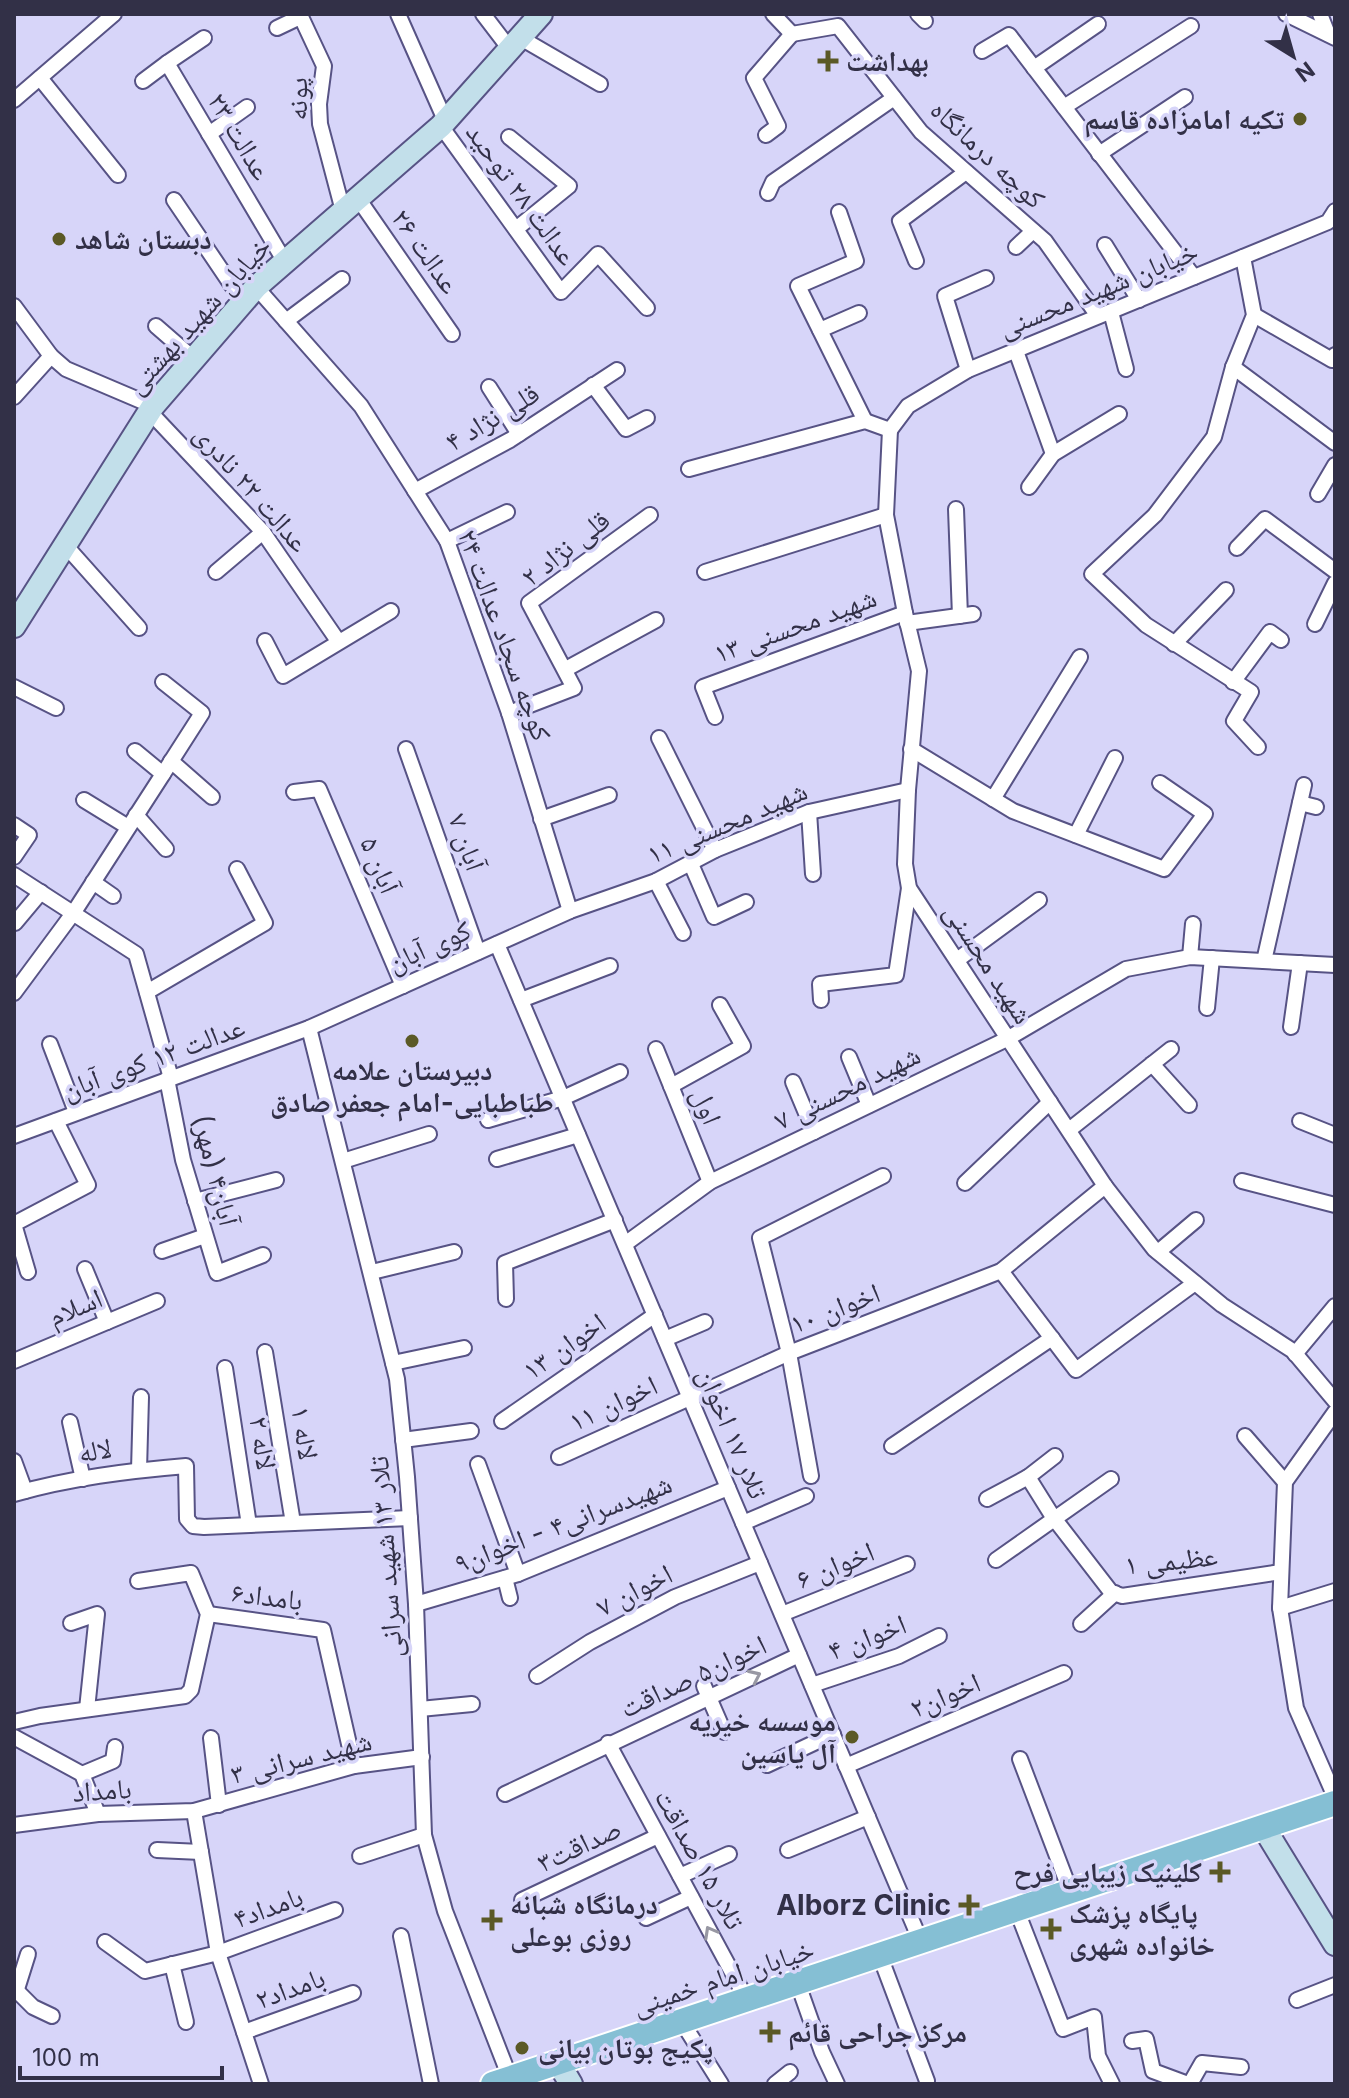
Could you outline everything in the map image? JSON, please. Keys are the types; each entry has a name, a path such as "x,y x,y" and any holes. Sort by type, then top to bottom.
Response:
{"main road":[{"name":"خیابان شهید بهشتی","path":"14,626 151,408 249,295 443,123 541,14"},
{"name":"خیابان امام خمینی","path":"501,2081 1264,1828 1335,1800"},
{"path":"1264,1828 1335,1944"},
{"path":"558,2062 571,2084"}],"street":[{"path":"14,100 114,14"},
{"name":"عدالت ۲۸ توحید","path":"398,14 443,123 561,292 598,254 647,308"},
{"path":"483,14 514,43 600,84"},
{"path":"766,135 778,126 754,78 792,34 773,14"},
{"path":"1286,14 1332,36"},
{"path":"1320,14 1332,36"},
{"name":"پونه","path":"277,28 302,19 324,66 320,124 350,204"},
{"path":"1034,68 1098,24"},
{"name":"کوچه درمانگاه","path":"792,34 838,26 921,132 1045,241 1104,314"},
{"path":"1064,107 1191,26"},
{"path":"982,51 1009,35 1194,277"},
{"path":"143,81 204,38"},
{"name":"عدالت ۲۳","path":"167,63 285,262"},
{"path":"40,78 118,175"},
{"path":"1099,154 1185,97"},
{"path":"768,193 773,182 894,98"},
{"path":"209,134 247,107"},
{"path":"509,137 569,186 516,229"},
{"path":"916,261 900,221 966,172"},
{"name":"کوچه سجاد عدالت ۲۴","path":"174,200 249,295 286,321 361,406 447,541 509,713 570,911"},
{"name":"عدالت ۲۶","path":"350,204 452,334"},
{"name":"خیابان شهید محسنی","path":"890,430 908,406 968,370 1328,222 1335,211"},
{"path":"839,212 856,261 798,286 865,421"},
{"path":"1016,247 1033,231"},
{"path":"1105,245 1139,300"},
{"path":"1243,257 1254,315 1233,367 1214,437 1155,515 1092,574 1146,625 1251,692 1234,721 1258,747"},
{"path":"968,370 945,296 986,278"},
{"path":"286,321 342,279"},
{"path":"14,306 51,356 70,371 151,408"},
{"path":"820,330 859,313"},
{"path":"1104,314 1126,369"},
{"path":"1254,315 1332,360 1335,355"},
{"path":"156,326 194,359"},
{"path":"1016,351 1053,454"},
{"path":"14,397 51,356"},
{"path":"1233,367 1335,443"},
{"name":"قلی نژاد ۴","path":"415,491 519,434 617,370"},
{"path":"593,385 626,429 647,418"},
{"path":"489,387 519,434"},
{"name":"عدالت ۲۲ نادری","path":"151,408 263,532 338,641"},
{"path":"1029,487 1053,454 1119,414"},
{"path":"689,469 865,421 890,430"},
{"name":"شهید محسنی","path":"890,430 886,515 919,671 908,790 905,864 909,888 1105,1186 1158,1252 1222,1305 1295,1354 1335,1401"},
{"path":"1318,494 1335,465"},
{"name":"شهید محسنی ۱۳","path":"715,717 703,687 906,618 967,615 956,509"},
{"path":"447,541 507,512"},
{"name":"قلی نژاد ۲","path":"566,669 529,603 650,515"},
{"path":"705,572 886,515"},
{"path":"1237,548 1265,519 1335,571"},
{"path":"216,572 263,532"},
{"path":"65,545 139,628"},
{"path":"1315,624 1335,583"},
{"path":"1174,644 1226,590"},
{"path":"265,641 283,676 391,611"},
{"path":"509,713 574,688 566,669 656,620"},
{"path":"1233,682 1270,632 1281,640"},
{"path":"993,799 1080,657"},
{"path":"14,993 74,912 202,713 163,682"},
{"path":"14,687 56,708"},
{"path":"659,738 715,850"},
{"name":"آبان ۷","path":"406,749 478,952"},
{"path":"911,749 1013,811 1164,869 1205,814 1160,783"},
{"path":"135,751 163,774"},
{"path":"1076,835 1115,758"},
{"path":"171,761 212,797"},
{"path":"1264,961 1304,785"},
{"name":"آبان ۵","path":"294,792 319,789 403,986"},
{"name":"شهید محسنی ۱۱","path":"570,911 656,881 715,850 809,812 908,790"},
{"path":"541,819 609,795"},
{"path":"84,800 132,821 166,849"},
{"path":"1300,803 1316,807"},
{"path":"809,812 813,874"},
{"path":"14,825 29,835 14,857"},
{"path":"691,864 714,917 746,902"},
{"path":"147,992 265,923 237,869"},
{"name":"آبان۴ (مهر)","path":"14,875 136,954 169,1078 183,1160 217,1273 263,1255"},
{"path":"656,881 683,933"},
{"path":"93,882 113,896"},
{"path":"821,1000 820,984 896,975 909,888"},
{"path":"15,923 41,892"},
{"path":"957,960 1039,900"},
{"name":"کوی آبان","path":"309,1028 570,911"},
{"path":"1190,957 1193,924"},
{"name":"تلار ۱۷ اخوان","path":"497,944 921,1942"},
{"name":"شهید محسنی ۷","path":"625,1244 710,1182 1007,1039 1126,969 1190,957 1335,965"},
{"path":"1207,1008 1212,958"},
{"path":"1291,1027 1300,963"},
{"path":"521,1000 610,966"},
{"path":"671,1086 743,1046 720,1005"},
{"name":"عدالت ۱۲ کوی آبان","path":"14,1136 309,1028"},
{"name":"تلار ۱۳ شهید سرانی","path":"309,1028 393,1363 403,1440 416,1604 424,1835 445,1911 501,2081"},
{"path":"50,1044 76,1112"},
{"name":"اول","path":"656,1049 710,1182"},
{"path":"1069,1130 1171,1049"},
{"path":"849,1057 869,1105"},
{"path":"1152,1064 1189,1105"},
{"path":"488,1120 563,1098 620,1072"},
{"path":"793,1082 814,1132"},
{"path":"965,1183 1050,1102"},
{"path":"28,1272 14,1224 88,1185 56,1121"},
{"path":"1300,1121 1335,1135"},
{"path":"343,1161 429,1134"},
{"path":"497,1159 578,1135"},
{"path":"811,1476 789,1353 760,1238 883,1176"},
{"path":"195,1201 276,1180"},
{"path":"1242,1181 1335,1205"},
{"name":"اخوان ۱۰","path":"689,1396 789,1353 1001,1271 1105,1186"},
{"path":"506,1299 505,1263 615,1220"},
{"path":"1158,1252 1196,1220"},
{"path":"162,1251 205,1236"},
{"path":"372,1272 454,1252"},
{"path":"85,1269 107,1322"},
{"path":"1001,1271 1076,1370 1195,1283"},
{"name":"اسلام","path":"14,1361 157,1301"},
{"path":"1295,1354 1335,1306"},
{"name":"اخوان ۱۳","path":"502,1421 655,1315"},
{"path":"665,1339 705,1322"},
{"path":"892,1446 1052,1338"},
{"path":"393,1363 464,1348"},
{"name":"لاله ۱","path":"265,1352 293,1523"},
{"name":"لاله ۲","path":"225,1368 249,1525"},
{"name":"اخوان ۱۱","path":"559,1457 689,1396"},
{"path":"139,1470 141,1397"},
{"path":"1335,1412 1285,1482 1280,1608 1296,1708 1335,1800"},
{"path":"70,1422 83,1479"},
{"path":"403,1440 471,1431"},
{"path":"1245,1436 1285,1482"},
{"path":"987,1499 1028,1477 1055,1456"},
{"path":"14,1461 20,1493"},
{"path":"478,1464 512,1576 510,1598"},
{"name":"لاله","path":"20,1493 83,1479 186,1466 187,1519 193,1526 249,1525"},
{"name":"عظیمی ۱","path":"1028,1477 1053,1517 1111,1592 1122,1596 1281,1572"},
{"path":"996,1560 1111,1479"},
{"name":"شهیدسرانی۴ - اخوان۹","path":"416,1604 512,1576 728,1488"},
{"path":"743,1523 806,1496"},
{"path":"249,1525 410,1518"},
{"name":"اخوان ۷","path":"537,1676 590,1642 675,1597 760,1563"},
{"name":"اخوان ۶","path":"782,1614 907,1564"},
{"path":"14,1722 185,1696 191,1690 208,1614 191,1573 138,1581"},
{"path":"1280,1608 1335,1591"},
{"path":"1081,1624 1115,1593"},
{"path":"71,1623 97,1614 87,1709"},
{"name":"بامداد۶","path":"208,1614 323,1630 354,1766"},
{"name":"اخوان ۴","path":"812,1685 899,1656 939,1636"},
{"name":"اخوان۵ صداقت","path":"505,1794 706,1692 799,1655"},
{"name":"اخوان۲","path":"846,1766 1064,1673"},
{"path":"706,1692 724,1732"},
{"path":"420,1709 472,1704"},
{"path":"767,1765 833,1734"},
{"path":"14,1737 82,1774 98,1814"},
{"path":"211,1738 219,1805"},
{"name":"تلار ۱۵ صداقت","path":"608,1743 747,2000"},
{"path":"82,1774 113,1761 115,1747"},
{"name":"شهید سرانی ۳","path":"194,1811 354,1766 422,1757"},
{"path":"1020,1759 1071,1893"},
{"path":"194,1811 218,1953 261,2084"},
{"name":"بامداد","path":"14,1825 98,1814 194,1811"},
{"path":"788,1850 868,1817"},
{"path":"360,1856 424,1835"},
{"name":"صداقت۳","path":"522,1900 658,1836"},
{"path":"157,1850 201,1852"},
{"path":"680,1876 729,1854"},
{"path":"646,1918 691,1897"},
{"name":"بامداد۴","path":"105,1942 145,1971 218,1953 335,1910"},
{"path":"1017,1911 1063,2029 1094,2017 1098,2056 1112,2084"},
{"path":"401,1936 431,2084"},
{"path":"28,1954 16,1989 33,2007 52,2016"},
{"path":"880,1956 927,2081"},
{"path":"172,1964 186,2022"},
{"path":"798,1984 837,2084"},
{"path":"1297,2000 1335,1985"},
{"name":"بامداد۲","path":"244,2032 353,1993"},
{"path":"682,2022 721,2084"},
{"path":"1132,2041 1146,2039 1153,2071 1189,2084 1202,2063 1241,2067"},
{"path":"775,2084 790,2072"}],"place":[{"name":"بهداشت","path":"828,61"},
{"name":"تکیه امامزاده قاسم","path":"1300,119"},
{"name":"دبستان شاهد","path":"59,239"},
{"name":"دبیرستان علامه طباطبایی-امام جعفر صادق","path":"412,1041"},
{"name":"موسسه خیریه آل یاسین","path":"852,1737"},
{"name":"کلینیک زیبایی فرح","path":"1220,1872"},
{"name":"Alborz Clinic","path":"969,1905"},
{"name":"درمانگاه شبانه روزی بوعلی","path":"492,1920"},
{"name":"پایگاه پزشک خانواده شهری","path":"1051,1929"},
{"name":"مرکز جراحی قائم","path":"770,2032"},
{"name":"پکیج بوتان بیانی","path":"522,2048"}]}
